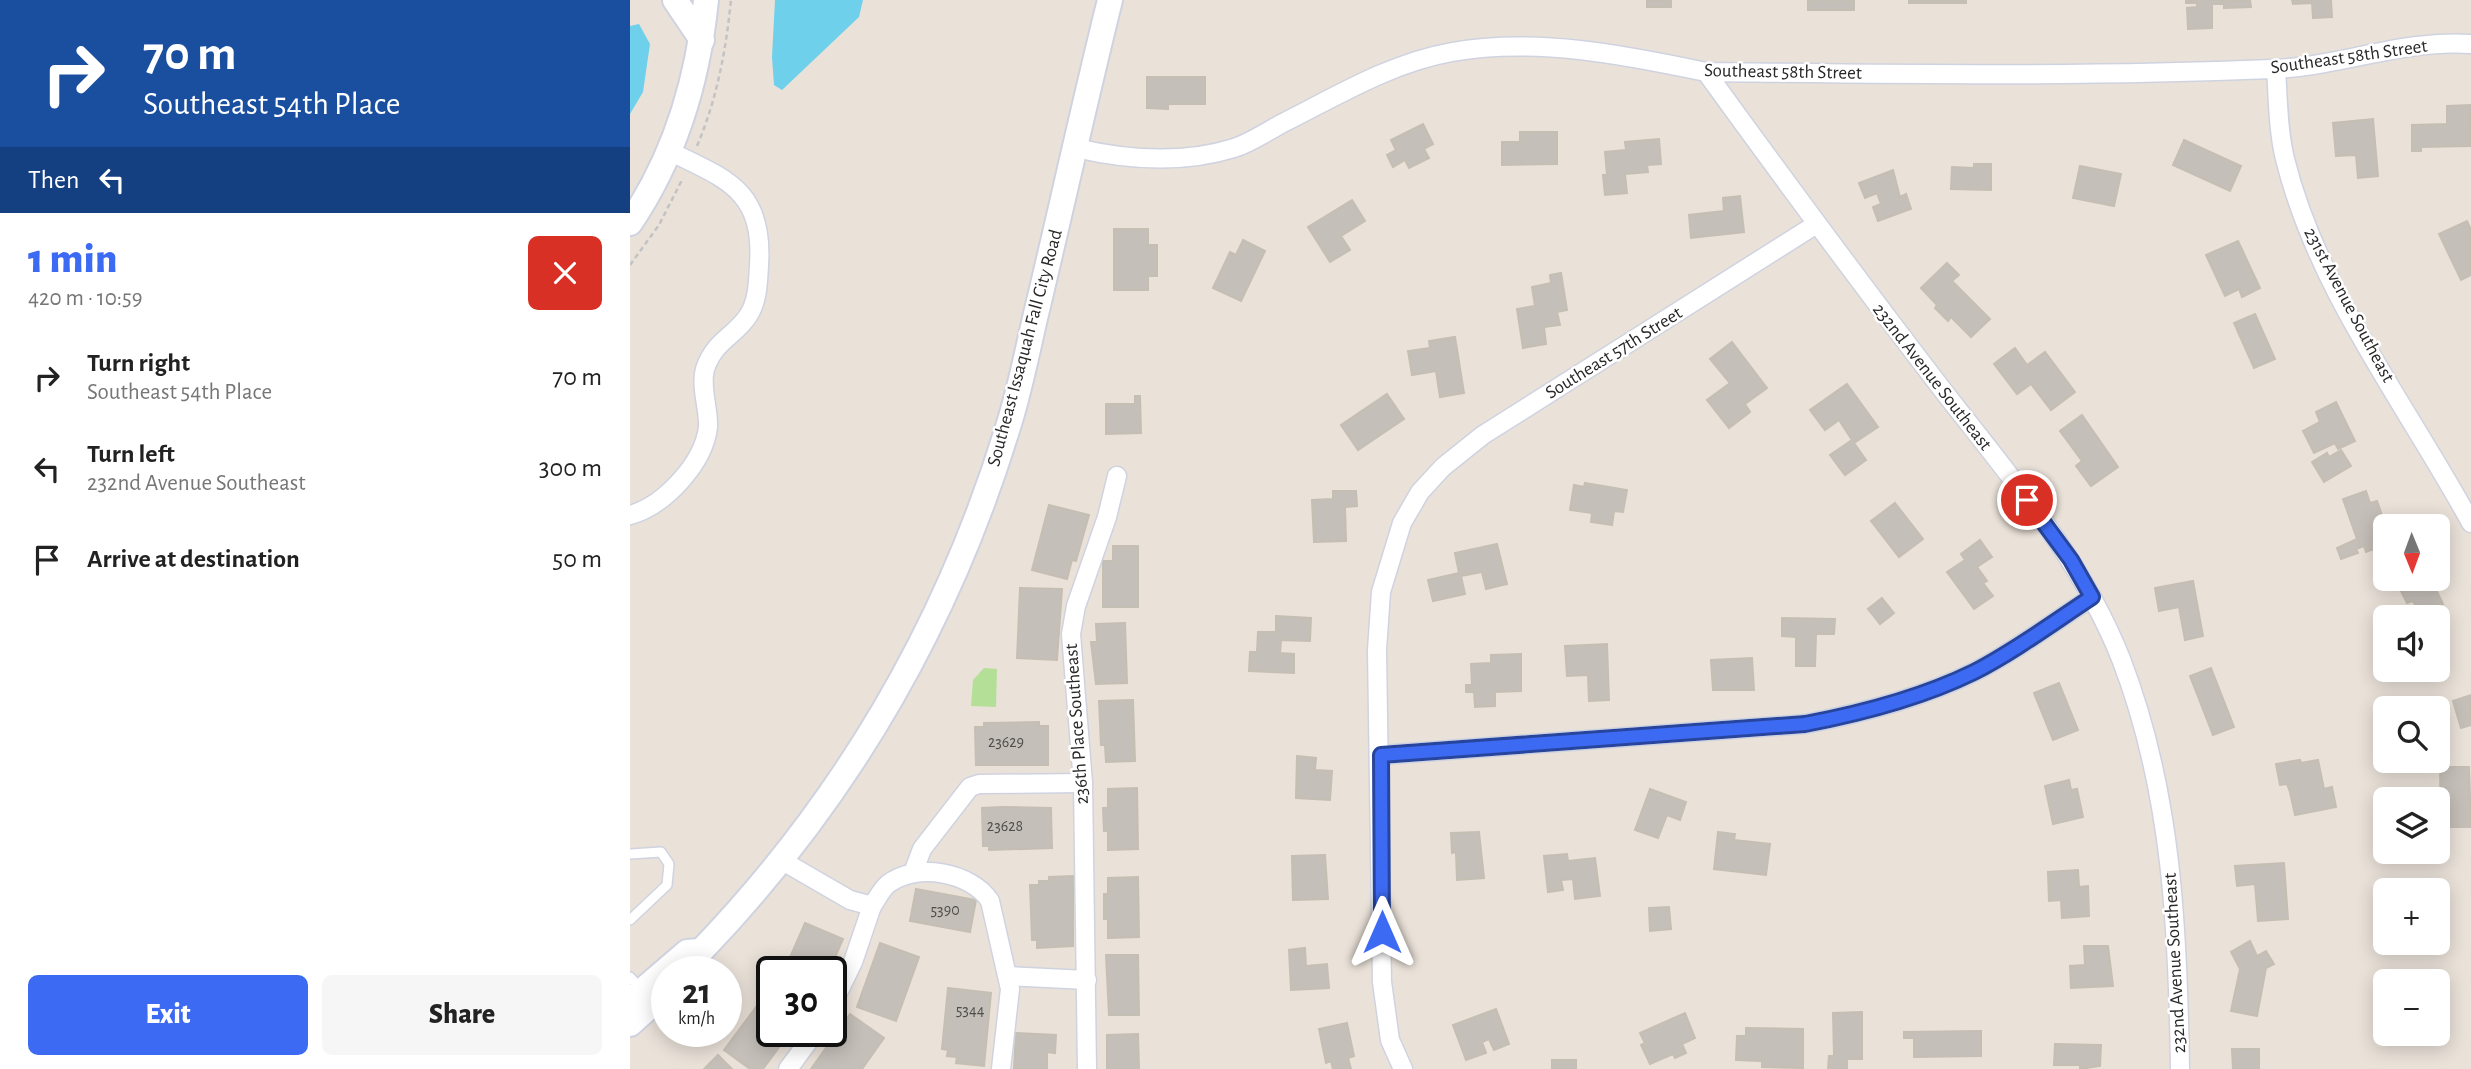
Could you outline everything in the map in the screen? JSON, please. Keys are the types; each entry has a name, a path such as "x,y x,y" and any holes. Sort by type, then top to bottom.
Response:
{"main road":[{"path":"675,0 702,40"},
{"path":"630,223 656,180 686,111 702,40 706,0"},
{"name":"Southeast Issaquah Fall City Road","path":"698,956 830,798 894,696 941,605 971,533 1009,426 1110,0"},
{"name":"Southeast Issaquah Fall City Road","path":"634,989 651,977"},
{"path":"630,1024 651,1005"}],"street":[{"name":"Southeast 58th Street","path":"1076,148 1112,157 1159,159 1203,155 1236,148 1372,78 1407,64 1452,52 1484,48 1561,49 1706,72 2060,75 2276,69 2389,49 2432,44 2471,44"},
{"name":"231st Avenue Southeast","path":"2276,69 2285,157 2316,251 2471,523"},
{"name":"232nd Avenue Southeast","path":"1706,72 1815,225 2043,521 2092,597 2132,691 2158,782 2173,883 2177,935 2180,1069"},
{"path":"630,515 677,486 691,468 708,429 704,372 716,346 748,317 757,295 759,239 750,204 742,193 715,173 669,151"},
{"name":"Southeast 57th Street","path":"1403,1069 1390,1040 1382,982 1381,755 1377,650 1381,592 1402,523 1420,492 1443,467 1483,435 1815,225"},
{"name":"236th Place Southeast","path":"1087,1069 1083,783 1072,658 1072,619 1118,476"},
{"path":"1381,755 1805,724 1859,714 1937,688 1976,671 2092,597"},
{"path":"913,873 922,849 970,787 979,784 1083,783"},
{"path":"781,860 850,901 872,906"},
{"path":"847,974 872,906 884,887 913,873 931,873 966,880 984,891 990,901 1008,976 1009,1007 1000,1069"},
{"path":"1008,976 1087,980"},
{"path":"788,1069 804,1047"}],"lane":[{"path":"630,854 661,852 669,864 667,885 630,920"}],"green space":[{"path":"984,668 997,669 996,707 971,706 973,680"}],"water":[{"path":"775,0 863,0 859,17 782,90 774,85 772,57"},
{"path":"639,24 650,44 643,92 630,114 630,26"}],"building":[{"path":"1647,0 1671,0 1671,7 1647,7"},
{"path":"1808,0 1854,0 1854,10 1808,10"},
{"path":"1909,0 1966,0 1966,3 1909,3"},
{"path":"2186,0 2250,0 2251,7 2224,8 2224,4 2212,4 2212,28 2188,29 2187,8 2197,7 2197,3 2186,3"},
{"path":"2292,0 2331,0 2332,17 2313,18 2312,3 2293,4"},
{"path":"1147,77 1205,77 1205,104 1168,104 1168,109 1147,108"},
{"path":"2470,105 2471,146 2421,147 2421,151 2412,151 2412,125 2447,124 2447,106"},
{"path":"2373,119 2378,176 2358,178 2356,155 2336,156 2333,123"},
{"path":"1423,124 1433,144 1424,149 1429,158 1409,168 1405,160 1393,167 1387,155 1396,150 1391,140"},
{"path":"1520,132 1557,132 1557,164 1502,165 1502,142 1520,142"},
{"path":"1659,139 1661,164 1647,165 1648,172 1625,174 1627,193 1605,195 1605,152 1626,150 1625,142"},
{"path":"2184,140 2241,166 2230,191 2173,165"},
{"path":"1974,164 1991,164 1991,190 1951,189 1952,167 1974,168"},
{"path":"2080,166 2121,174 2114,206 2073,198"},
{"path":"1893,170 1900,197 1906,194 1911,209 1878,221 1873,207 1881,204 1877,193 1865,198 1859,183"},
{"path":"1740,196 1744,232 1691,238 1689,215 1724,211 1723,198"},
{"path":"1352,200 1365,221 1341,236 1350,250 1330,262 1308,227"},
{"path":"2467,221 2471,230 2471,275 2461,280 2439,234"},
{"path":"1114,229 1148,229 1148,245 1157,245 1157,276 1148,276 1148,290 1114,290"},
{"path":"1243,240 1265,251 1241,301 1213,288 1230,252 1236,255"},
{"path":"2238,241 2260,288 2242,297 2239,289 2225,296 2206,255"},
{"path":"1947,263 1959,275 1952,281 1990,319 1971,337 1951,317 1948,321 1921,288"},
{"path":"1561,273 1567,310 1557,312 1560,325 1544,327 1546,344 1523,348 1517,309 1535,306 1532,287 1551,283 1550,275"},
{"path":"2255,314 2275,359 2254,368 2234,323"},
{"path":"1455,337 1464,393 1440,397 1436,371 1412,375 1408,351 1430,348 1429,341"},
{"path":"1732,342 1767,388 1745,404 1750,412 1729,428 1707,400 1730,383 1710,359"},
{"path":"2015,348 2027,365 2045,352 2075,392 2051,410 2031,384 2017,394 1994,364"},
{"path":"1847,384 1878,427 1854,443 1866,460 1845,475 1830,455 1852,440 1839,420 1825,430 1810,410"},
{"path":"1387,394 1404,419 1358,450 1341,425"},
{"path":"1135,396 1140,396 1141,433 1106,434 1106,404 1135,404"},
{"path":"2336,402 2355,441 2338,449 2335,443 2314,453 2303,431 2320,422 2316,412"},
{"path":"2082,415 2118,467 2091,486 2076,466 2082,461 2060,431"},
{"path":"2341,450 2351,466 2324,482 2312,462 2327,453 2329,457"},
{"path":"1585,483 1627,490 1623,512 1614,511 1612,525 1591,522 1592,513 1570,510 1574,485 1584,487"},
{"path":"1333,491 1356,491 1357,506 1345,507 1346,541 1314,542 1312,500 1333,499"},
{"path":"2366,491 2370,503 2377,501 2382,514 2373,514 2373,549 2366,552 2364,546 2356,549 2358,553 2341,559 2337,548 2357,539 2343,499"},
{"path":"1895,503 1923,539 1899,557 1871,521"},
{"path":"1049,505 1089,515 1076,561 1072,560 1067,579 1032,570"},
{"path":"1980,540 1992,557 1977,567 1987,581 1983,583 1993,596 1974,609 1947,572 1965,560 1961,554"},
{"path":"1497,544 1507,584 1486,589 1482,572 1461,576 1465,594 1433,601 1428,580 1459,573 1455,553"},
{"path":"1113,546 1138,546 1138,607 1103,607 1103,561 1113,561"},
{"path":"2193,581 2203,636 2185,640 2179,607 2159,611 2155,588"},
{"path":"1020,588 1062,589 1057,660 1017,658"},
{"path":"2402,592 2437,592 2443,604 2415,605 2413,601 2407,603"},
{"path":"1882,598 1894,613 1880,624 1868,609"},
{"path":"1276,616 1311,618 1310,641 1281,640 1280,653 1294,654 1294,673 1249,671 1250,652 1257,652 1258,632 1276,632"},
{"path":"1782,618 1835,619 1834,634 1816,634 1815,666 1796,666 1796,637 1782,636"},
{"path":"1125,623 1127,683 1096,684 1091,642 1097,642 1096,624"},
{"path":"1607,644 1609,700 1589,701 1588,675 1567,676 1565,646"},
{"path":"1521,654 1521,691 1495,692 1495,706 1475,707 1474,692 1466,692 1466,685 1472,685 1471,664 1491,663 1491,655"},
{"path":"1752,658 1754,690 1713,690 1711,660"},
{"path":"2211,668 2234,727 2213,735 2190,676"},
{"path":"2059,683 2078,730 2053,740 2034,693"},
{"path":"2471,695 2471,725 2461,728 2453,701"},
{"path":"1133,700 1135,761 1106,762 1105,745 1101,745 1099,701"},
{"path":"1039,722 1039,726 1048,726 1048,765 976,765 975,727 984,727 984,723"},
{"path":"1297,756 1316,758 1315,770 1332,771 1330,800 1296,798"},
{"path":"2300,760 2301,763 2318,760 2324,789 2332,787 2336,807 2295,815 2287,784 2280,785 2276,764"},
{"path":"2450,767 2469,767 2471,827 2450,827 2450,787 2440,787 2440,773 2450,773"},
{"path":"2069,780 2071,790 2077,789 2083,817 2053,824 2045,786"},
{"path":"1137,788 1138,849 1108,850 1108,831 1104,831 1103,808 1108,808 1108,789"},
{"path":"1650,789 1686,802 1680,820 1667,815 1658,838 1635,830"},
{"path":"982,808 1051,808 1052,848 989,850 989,846 983,846"},
{"path":"1479,832 1484,878 1457,880 1456,852 1452,853 1451,833"},
{"path":"1718,832 1735,834 1734,840 1770,844 1766,875 1714,869"},
{"path":"1567,854 1568,861 1595,858 1600,896 1575,899 1573,879 1561,880 1563,890 1548,892 1544,856"},
{"path":"1325,855 1328,899 1293,900 1292,856"},
{"path":"2284,863 2288,919 2258,921 2255,884 2237,886 2235,866"},
{"path":"2078,870 2079,887 2088,886 2089,916 2062,918 2061,900 2049,901 2048,872"},
{"path":"1073,876 1073,946 1037,948 1037,940 1032,940 1030,885 1049,881 1049,877"},
{"path":"1138,877 1139,937 1108,938 1108,919 1104,919 1104,894 1108,894 1108,878"},
{"path":"916,889 976,900 970,932 910,921"},
{"path":"1669,907 1671,929 1650,931 1649,908"},
{"path":"805,923 843,939 836,956 791,956"},
{"path":"2250,941 2257,956 2266,951 2274,964 2266,968 2257,1016 2231,1011 2240,969 2231,952"},
{"path":"880,943 919,957 896,1021 857,1007"},
{"path":"2084,946 2108,946 2113,986 2071,988 2070,966 2085,965"},
{"path":"1305,948 1306,966 1327,964 1329,988 1291,990 1289,950"},
{"path":"1106,955 1138,955 1139,1015 1109,1015"},
{"path":"948,988 991,993 984,1066 956,1063 957,1057 947,1056 948,1050 942,1049"},
{"path":"756,1007 756,1047 779,1047 763,1069 750,1069 724,1050 726,1047 742,1047 742,1026"},
{"path":"1496,1009 1509,1044 1494,1050 1489,1039 1482,1042 1486,1053 1466,1060 1453,1025"},
{"path":"1862,1012 1862,1059 1847,1059 1847,1069 1828,1069 1829,1056 1834,1056 1833,1013"},
{"path":"1685,1013 1695,1038 1682,1044 1686,1053 1675,1058 1673,1054 1650,1064 1641,1045 1645,1043 1640,1033"},
{"path":"850,1014 884,1038 862,1069 811,1069 827,1047 847,1047 847,1018"},
{"path":"1347,1023 1354,1056 1348,1058 1351,1069 1333,1069 1331,1061 1326,1063 1319,1029"},
{"path":"1746,1028 1803,1029 1803,1068 1762,1067 1762,1061 1736,1060 1737,1036 1746,1036"},
{"path":"1981,1031 1981,1056 1914,1057 1914,1038 1904,1038 1904,1032"},
{"path":"1016,1033 1056,1035 1055,1053 1047,1052 1047,1069 1014,1069"},
{"path":"1138,1034 1139,1069 1107,1069 1107,1035"},
{"path":"2055,1044 2101,1045 2100,1066 2080,1069 2080,1065 2054,1065"},
{"path":"2232,1049 2259,1049 2259,1069 2233,1069"},
{"path":"718,1055 732,1069 704,1069"},
{"path":"1552,1060 1576,1060 1576,1069 1552,1069"}],"route":[{"path":"1382,932 1381,755 1805,724 1859,714 1937,688 1976,671 2092,597 2071,560 2027,500"}]}
